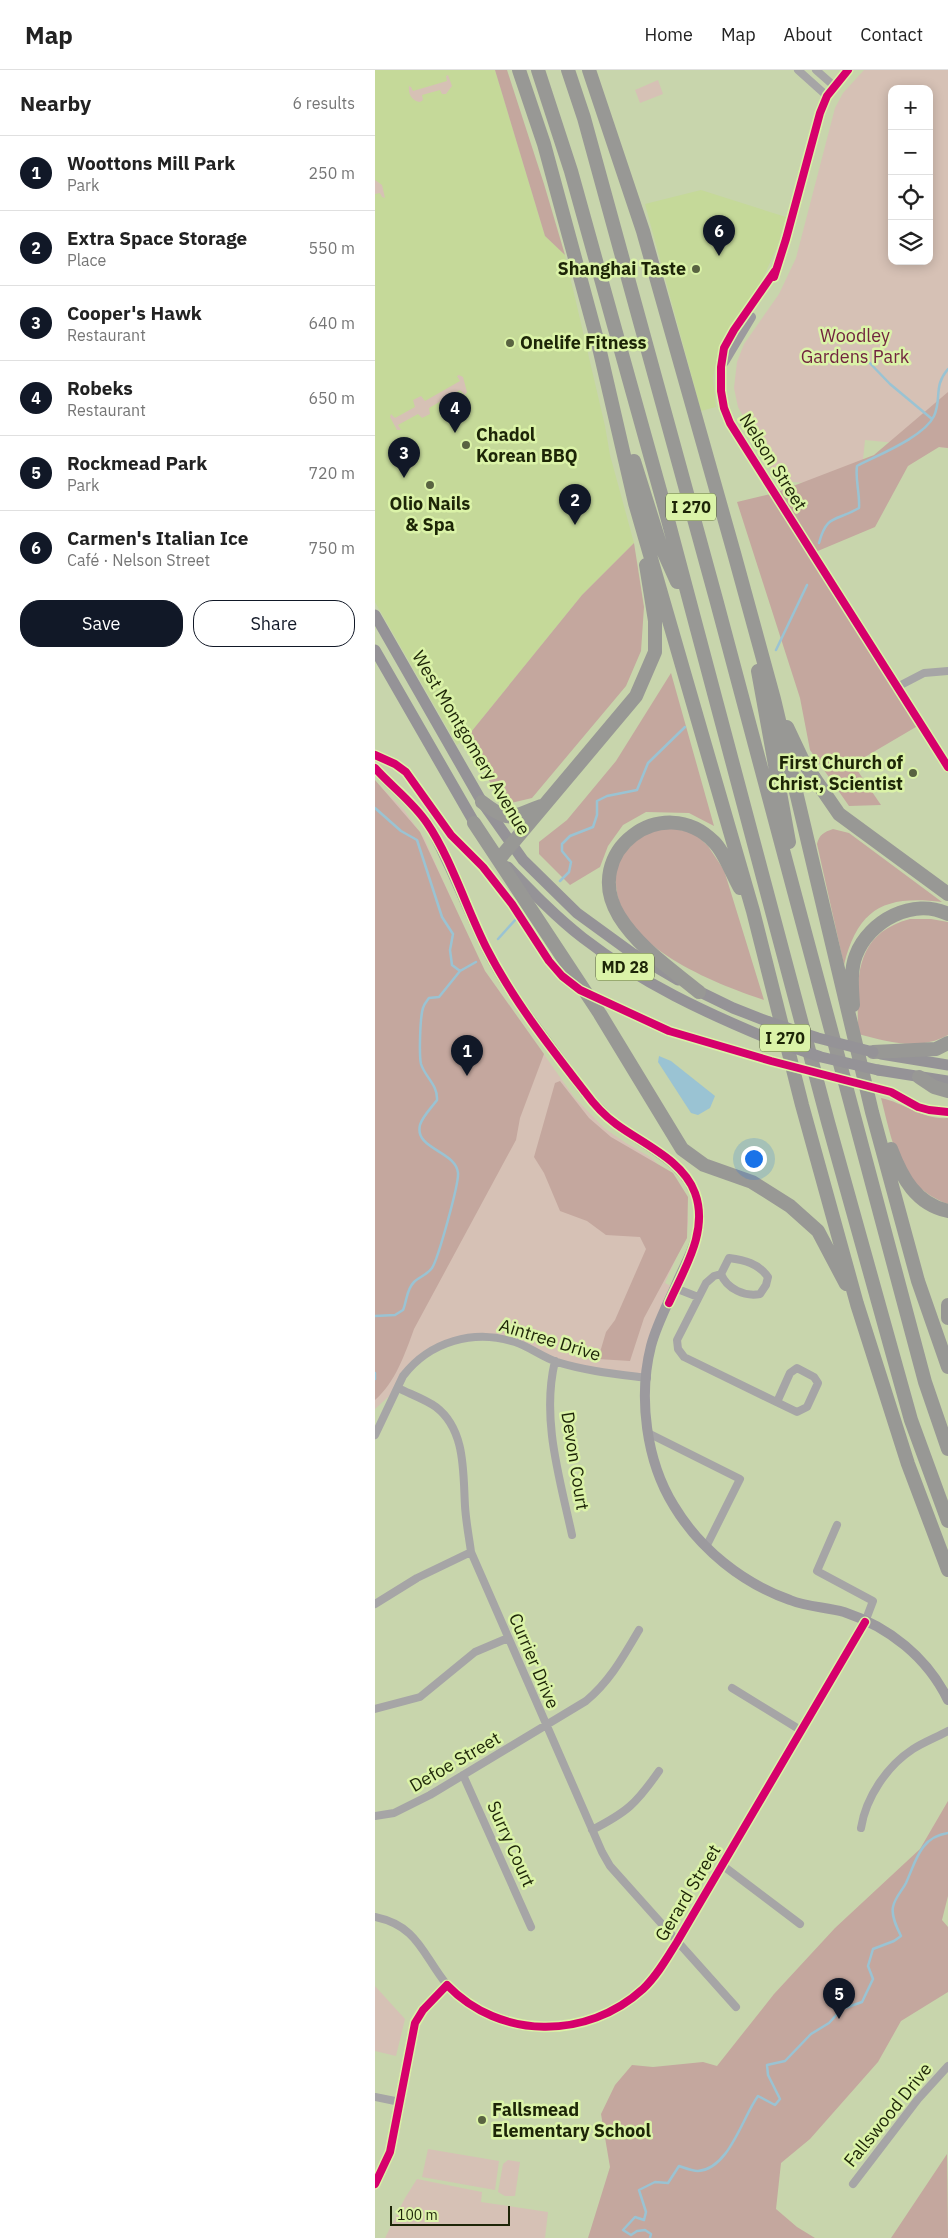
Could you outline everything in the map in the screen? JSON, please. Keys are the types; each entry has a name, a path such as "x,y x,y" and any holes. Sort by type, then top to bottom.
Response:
{"highway":[{"name":"I 270","path":"519,70 544,144 598,343 635,502 753,911 802,1105 831,1204 857,1304 908,1464 948,1570"},
{"name":"I 270","path":"538,70 573,181 664,505 828,1122 909,1410 948,1521"},
{"name":"I 270","path":"568,70 586,128 714,589 925,1382 948,1449"},
{"name":"I 270","path":"589,70 643,231 734,553 774,699 867,1092 918,1280 948,1367"},
{"path":"598,343 660,544 692,616"},
{"path":"500,858 636,696 655,652 655,621 635,502"},
{"path":"734,553 760,680 808,946"},
{"path":"774,699 804,763 839,814 948,894"},
{"path":"482,802 499,814 509,817 518,816 544,805"},
{"path":"474,823 600,1014 683,1149 704,1165 752,1182 795,1211 818,1231 857,1304"},
{"path":"699,992 638,942 619,916 609,891 611,865 615,855 631,836 654,824 682,824 693,828 704,833 715,843 753,911"},
{"path":"854,1038 852,977 855,956 865,937 875,927 893,915 909,910 931,909 948,914"},
{"path":"873,1052 936,1049 948,1043"},
{"path":"919,1077 934,1087 948,1091"},
{"path":"867,1092 898,1168 914,1194 935,1208 948,1211"},
{"path":"948,1305 948,1318"}],"main road":[{"name":"West Montgomery Avenue","path":"375,615 482,802 523,860 577,913 632,953 699,992 769,1022 818,1038 873,1052 903,1059 948,1065"},
{"name":"West Montgomery Avenue","path":"375,650 474,823"},
{"name":"MD 28","path":"474,823 500,858 530,891 582,938 651,984 716,1018 821,1057 878,1070 948,1081"}],"street":[{"path":"798,70 827,96"},
{"path":"816,70 833,85"},
{"name":"Nelson Street","path":"848,70 833,85 820,113 784,246 775,271 728,339 722,356 721,391 724,408 730,423 948,767"},
{"path":"897,687 924,673 948,671"},
{"path":"375,768 409,801 427,823 437,840 506,986 587,1094 614,1123 672,1162 690,1182 698,1202 700,1219 697,1239 652,1341 645,1398 648,1433 655,1462 673,1505 685,1524 730,1569 768,1592 793,1602 844,1612 896,1637 923,1660 941,1685 948,1700"},
{"path":"721,1274 724,1281 737,1291 751,1296 760,1294 768,1277 759,1267 745,1260 729,1258 721,1274 714,1276 706,1283 677,1340 678,1349 684,1357 797,1412 807,1407 818,1383 814,1377 797,1368 790,1373 777,1402"},
{"path":"675,1288 698,1298"},
{"name":"Aintree Drive","path":"375,1436 403,1376 421,1356 438,1346 471,1337 503,1339 530,1348 555,1361 587,1370 647,1378"},
{"name":"Devon Court","path":"555,1361 550,1390 551,1435 572,1535"},
{"name":"Currier Drive","path":"398,1388 436,1407 455,1432 461,1451 471,1552 592,1830 610,1866 736,2007"},
{"path":"648,1433 740,1479 706,1547"},
{"path":"837,1525 817,1571 873,1601 865,1622"},
{"path":"375,1604 417,1578 471,1552"},
{"name":"Gerard Street","path":"447,1985 475,2009 501,2020 517,2025 552,2028 570,2026 592,2020 618,2008 643,1988 658,1971 677,1942 865,1622"},
{"name":"Defoe Street","path":"375,1816 394,1813 430,1795 586,1701 602,1687 618,1666 639,1630"},
{"path":"375,1709 420,1696 475,1652 508,1638"},
{"path":"732,1688 802,1731"},
{"path":"861,1828 866,1808 893,1765 913,1748 948,1732"},
{"path":"592,1830 632,1806 659,1771"},
{"name":"Surry Court","path":"463,1775 531,1926"},
{"path":"722,1865 800,1924"},
{"path":"375,1918 391,1921 403,1926 417,1939 431,1965 447,1985 423,2010 415,2023 391,2152 375,2184"},
{"name":"Fallswood Drive","path":"853,2184 918,2099 948,2066"},
{"path":"375,2097 400,2102"}],"shaded area":[{"path":"375,70 495,70 545,236 565,255 610,455 634,543 582,595 467,737 457,745 375,602"},
{"path":"495,70 507,70 565,255 545,236"},
{"path":"701,190 786,217 778,245 758,289 723,338 713,378 716,407 701,411 645,204"},
{"path":"948,392 948,448 939,447 908,466 875,527 813,553 921,724 853,764 881,805 849,806 810,750 800,698 737,502 775,493 874,455"},
{"path":"634,543 644,607 641,651 626,686 532,798 511,803 491,784 467,737 582,595"},
{"path":"671,673 714,826 689,813 646,812 623,825 608,846 600,867 570,885 539,854 539,842 567,820 616,761"},
{"path":"375,780 420,832 485,971 544,1054 520,1118 516,1140 414,1329 394,1377 375,1400"},
{"path":"671,828 694,833 708,846 724,870 764,1000 695,972 672,959 650,943 633,925 621,905 616,883 619,860 643,836 655,831"},
{"path":"833,829 849,833 942,902 905,901 877,909 866,918 857,930 844,965 817,844 822,834"},
{"path":"910,919 931,919 948,922 948,1035 926,1043 904,1044 858,1034 859,980 861,964 867,949 877,937 891,926"},
{"path":"560,1081 589,1118 611,1137 673,1173 688,1197 687,1238 644,1318 630,1361 598,1359 606,1332 615,1320 646,1249 640,1237 606,1235 587,1221 560,1211 544,1173 534,1157 555,1083"},
{"path":"881,1098 922,1114 948,1118 948,1204 931,1196 918,1186 908,1174 894,1147"},
{"path":"948,1801 948,1896 942,1920 948,1927 948,1992 901,2021 878,2062 810,2139 781,2163 776,2209 797,2227 815,2238 588,2238 610,2167 601,2114 615,2085 632,2065 653,2067 703,2062 717,2066 774,1994 835,1928 920,1849"},
{"path":"947,2154 948,2238 891,2238"}],"green space":[{"name":"Woodley Gardens Park","path":"864,70 948,70 948,448 865,440 860,488 783,481 780,483 743,425 746,421 738,407 734,388 737,362 744,344 779,294 796,258 835,108 843,93"},
{"path":"448,75 452,86 446,94 442,94 440,90 422,95 423,100 420,102 411,97 409,86 413,91 447,81 446,76"},
{"path":"658,80 663,94 640,103 635,90"},
{"path":"375,180 382,185 385,198 380,193 375,194"},
{"path":"457,376 463,377 467,392 465,395 460,390 429,408 430,414 422,418 418,414 398,425 401,430 397,430 390,417 391,414 395,418 415,407 413,400 421,396 425,401 460,381"},
{"path":"375,781 404,810 424,838 485,971 574,1097 604,1128 650,1157 671,1176 687,1206 688,1223 685,1238 665,1283 675,1288 652,1341 647,1378 586,1370 517,1343 471,1337 421,1356 398,1388 375,1409"},
{"path":"375,1986 405,2019 396,2056 375,2051"},
{"path":"428,2149 499,2161 495,2190 422,2177"},
{"path":"508,2160 520,2162 515,2196 505,2196 498,2192 503,2164"},
{"path":"417,2179 482,2192 481,2202 548,2212 545,2238 385,2238"}],"water":[{"path":"659,1056 671,1061 715,1096 710,1108 698,1115 691,1113 658,1062"}],"waterway":[{"path":"863,356 890,384 932,419"},
{"path":"819,543 822,533 829,522 859,508 857,466 900,445 929,424 936,410 939,387 943,375 948,369"},
{"path":"776,650 807,585"},
{"path":"560,881 569,872 571,862 562,851 562,844 570,836 593,827 597,815 597,801 607,796 637,790 648,763 685,727"},
{"path":"375,808 401,831 417,840 442,917 453,934 450,950 452,965 460,971"},
{"path":"498,939 517,918"},
{"path":"375,1316 395,1315 403,1310 411,1285 432,1268 448,1221 458,1173 456,1166 423,1140 420,1133 421,1122 437,1100 433,1085 421,1064 421,1019 423,1007 429,998 439,997 460,971 476,962"},
{"path":"375,1373 375,1379"},
{"path":"650,2238 651,2234 645,2230 637,2231 631,2235 623,2230 635,2217 644,2220 646,2212 639,2190 655,2182 668,2183 679,2166 696,2171 709,2168 718,2162 734,2141 758,2096 775,2105 780,2099 768,2075 767,2065 785,2061 811,2034 829,2023 842,2009 862,2002 873,1979 868,1966 873,1949 894,1941 901,1936 896,1926 893,1907 920,1851 931,1839 948,1833"}],"cycle path":[{"path":"774,277 820,113 827,96 848,70"},
{"path":"775,271 734,330 724,348 721,367 721,391 724,408 730,423 948,767"},
{"path":"375,755 395,764 406,772 451,835 483,867 512,904 549,961 562,976 580,990 669,1031 771,1061 891,1092 918,1107 948,1112"},
{"path":"375,768 415,808 436,837 497,968 520,1005 559,1058 603,1113 672,1162 689,1181 699,1207 697,1236 688,1263 669,1303"},
{"path":"375,2184 390,2152 415,2023 423,2010 447,1985 468,2003 492,2016 518,2024 544,2027 570,2025 596,2018 621,2006 643,1989 657,1973 677,1942 865,1622"}],"place":[{"name":"Carmen's Italian Ice","path":"719,256"},
{"name":"Shanghai Taste","path":"696,269"},
{"name":"Onelife Fitness","path":"510,343"},
{"name":"Robeks","path":"455,433"},
{"name":"Chadol Korean BBQ","path":"466,445"},
{"name":"Cooper's Hawk","path":"404,478"},
{"name":"Olio Nails & Spa","path":"430,485"},
{"name":"Extra Space Storage","path":"575,525"},
{"name":"First Church of Christ, Scientist","path":"913,773"},
{"name":"Woottons Mill Park","path":"467,1076"},
{"name":"Rockmead Park","path":"839,2019"},
{"name":"Fallsmead Elementary School","path":"482,2120"}]}
